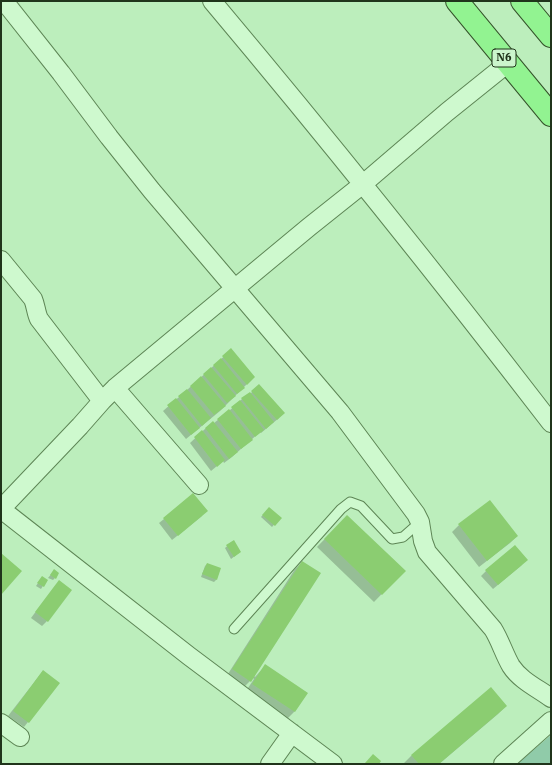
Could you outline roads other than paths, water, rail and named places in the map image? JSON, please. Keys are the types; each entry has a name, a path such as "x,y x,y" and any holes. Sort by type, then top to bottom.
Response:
{"main road":[{"name":"N6","path":"457,1 551,115"},
{"path":"522,1 550,34"}],"street":[{"path":"4,1 152,191 340,412 416,514 420,522 423,541 427,552 493,629 511,666 519,676 551,698"},
{"path":"212,1 363,184 551,423"},
{"path":"334,764 189,656 1,509 115,388 508,63"},
{"path":"1,260 33,299 38,319 102,401"},
{"path":"115,388 199,485"},
{"path":"503,764 551,721"},
{"path":"1,723 20,737"},
{"path":"270,764 292,733"}],"lane":[{"path":"234,630 341,509 350,502 361,506 392,538 403,537 420,522"}]}
